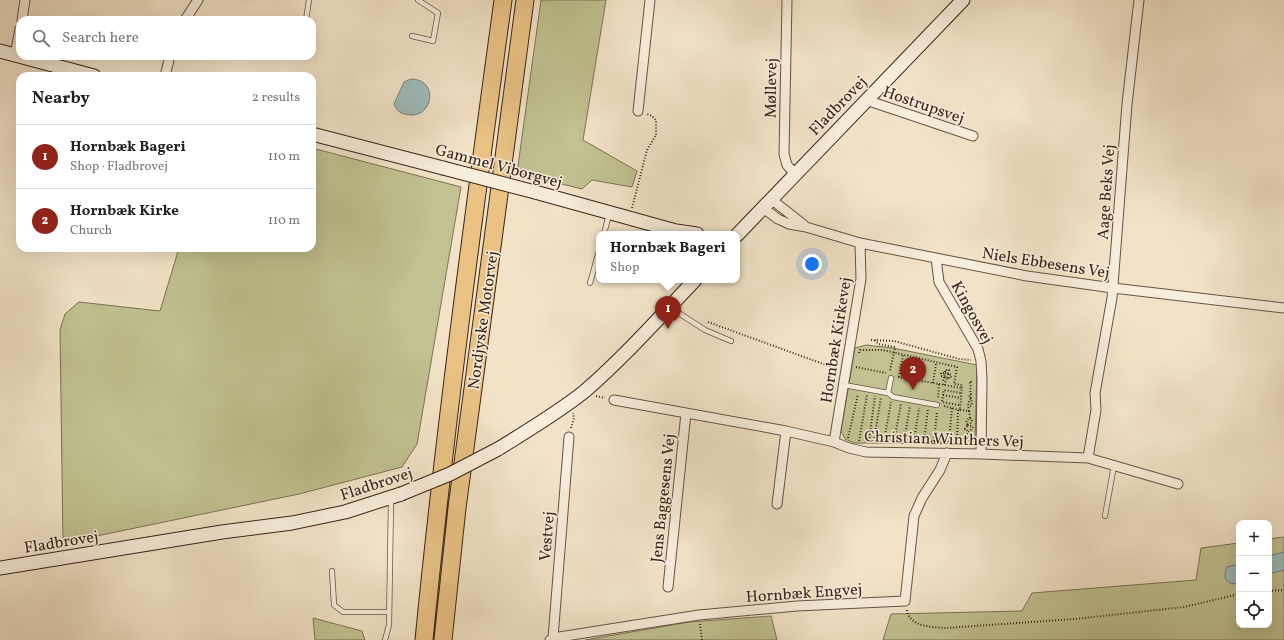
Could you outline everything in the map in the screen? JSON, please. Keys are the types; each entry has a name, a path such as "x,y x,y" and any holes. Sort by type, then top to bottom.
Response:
{"highway":[{"path":"482,152 497,0"},
{"name":"Nordjyske Motorvej","path":"424,640 437,507 482,152 503,0"},
{"name":"Nordjyske Motorvej","path":"443,640 457,508 525,0"},
{"path":"497,206 536,0"}],"main road":[{"name":"Fladbrovej","path":"740,232 962,0"},
{"path":"0,51 15,55"},
{"path":"34,60 79,72"},
{"name":"Gammel Viborgvej","path":"316,135 610,212 675,231"},
{"name":"Fladbrovej","path":"0,568 222,532 292,523 345,512 396,496 450,474 498,449 538,424 584,392 637,342 692,283"}],"street":[{"path":"23,16 25,0"},
{"path":"188,16 198,0"},
{"path":"638,111 650,0"},
{"name":"Møllevej","path":"786,0 784,154 787,165 795,174"},
{"name":"Aage Beks Vej","path":"1088,458 1096,410 1095,393 1113,288 1127,104 1139,0"},
{"path":"15,55 16,50"},
{"path":"165,72 169,60"},
{"name":"Hostrupsvej","path":"866,100 973,136"},
{"name":"Niels Ebbesens Vej","path":"767,204 778,219 789,224 806,227 860,243 1027,276 1113,288 1284,308"},
{"name":"Niels Ebbesens Vej","path":"767,204 782,208 806,227"},
{"name":"Hornbæk Kirkevej","path":"834,442 861,280 860,243"},
{"name":"Kingosvej","path":"936,258 939,282 973,339 978,349 981,361 981,454"},
{"name":"Christian Winthers Vej","path":"614,400 786,431 834,442 849,448 866,452 1088,458 1178,484"},
{"name":"Jens Baggesens Vej","path":"668,587 686,413"},
{"path":"777,504 786,431"},
{"name":"Vestvej","path":"551,639 569,437"},
{"path":"905,601 914,516 922,498 940,470 947,453"},
{"name":"Hornbæk Engvej","path":"551,639 699,615 797,606 905,601"}],"lane":[{"path":"307,16 309,0"},
{"path":"412,36 433,40 438,13 418,0"},
{"path":"605,231 610,212"},
{"path":"590,283 596,262"},
{"path":"669,307 705,330 731,341"},
{"path":"888,393 891,378"},
{"path":"844,385 888,393 893,397 936,405"},
{"path":"1105,516 1114,465"},
{"path":"386,640 389,625 396,496"},
{"path":"332,571 334,605 343,612 389,612"}],"path":[{"path":"629,218 647,150 656,135 656,120 652,116 638,111"},
{"path":"691,322 701,320 846,372"},
{"path":"871,340 894,341 959,359 981,361"},
{"path":"854,387 856,365 890,374 895,347 878,344 875,340"},
{"path":"854,440 956,442 962,385 954,384 957,367 883,350 860,350 858,357"},
{"path":"899,377 903,355"},
{"path":"908,379 912,356"},
{"path":"916,380 920,358"},
{"path":"933,383 936,362"},
{"path":"945,370 949,370 948,374 951,375 951,378 946,378 941,376 941,373 945,373 945,370"},
{"path":"891,378 891,376 899,377 961,388"},
{"path":"944,385 945,381 947,381 946,378"},
{"path":"968,425 973,427 968,433 965,428 968,425 966,423 967,420 970,418 970,406 968,404 970,398 970,383 972,382 974,384 972,385 973,396 971,401 973,403 970,406"},
{"path":"936,405 939,384"},
{"path":"845,436 849,439 860,388"},
{"path":"859,441 868,390"},
{"path":"960,405 942,402 944,390 961,393"},
{"path":"869,441 876,391"},
{"path":"584,392 614,400"},
{"path":"874,441 882,392"},
{"path":"943,396 960,398"},
{"path":"884,441 893,397"},
{"path":"894,441 902,399"},
{"path":"904,441 911,401"},
{"path":"569,437 574,418 570,402"},
{"path":"914,441 920,402"},
{"path":"924,441 929,404"},
{"path":"934,441 938,405 970,411"},
{"path":"949,442 952,408"},
{"path":"1272,591 1284,590"},
{"path":"905,601 907,614 912,620 927,626 946,628 1075,619 1176,608 1236,595"},
{"path":"699,615 702,640"}],"green space":[{"path":"541,0 606,0 583,140 637,171 632,187 592,180 582,189 517,173"},
{"path":"316,149 461,187 417,444 402,467 299,494 63,543 60,330 65,314 79,302 160,311 178,252 316,252"},
{"path":"866,345 893,348 977,365 975,444 854,443 845,439 841,431 855,348"},
{"path":"1284,537 1284,640 883,640 891,614 1022,611 1032,593 1196,580 1201,548 1236,543 1236,628 1272,628 1272,539"},
{"path":"771,616 777,640 585,640 689,622"},
{"path":"313,618 362,631 365,640 315,640"}],"water":[{"path":"413,79 422,82 427,87 430,94 429,101 421,112 414,115 401,113 394,104 404,82"},
{"path":"1284,552 1284,570 1272,573 1272,555"},
{"path":"1236,565 1236,584 1229,582 1225,578 1227,567"}],"place":[{"name":"Hornbæk Bageri","path":"668,329"},
{"name":"Hornbæk Kirke","path":"913,390"}]}
